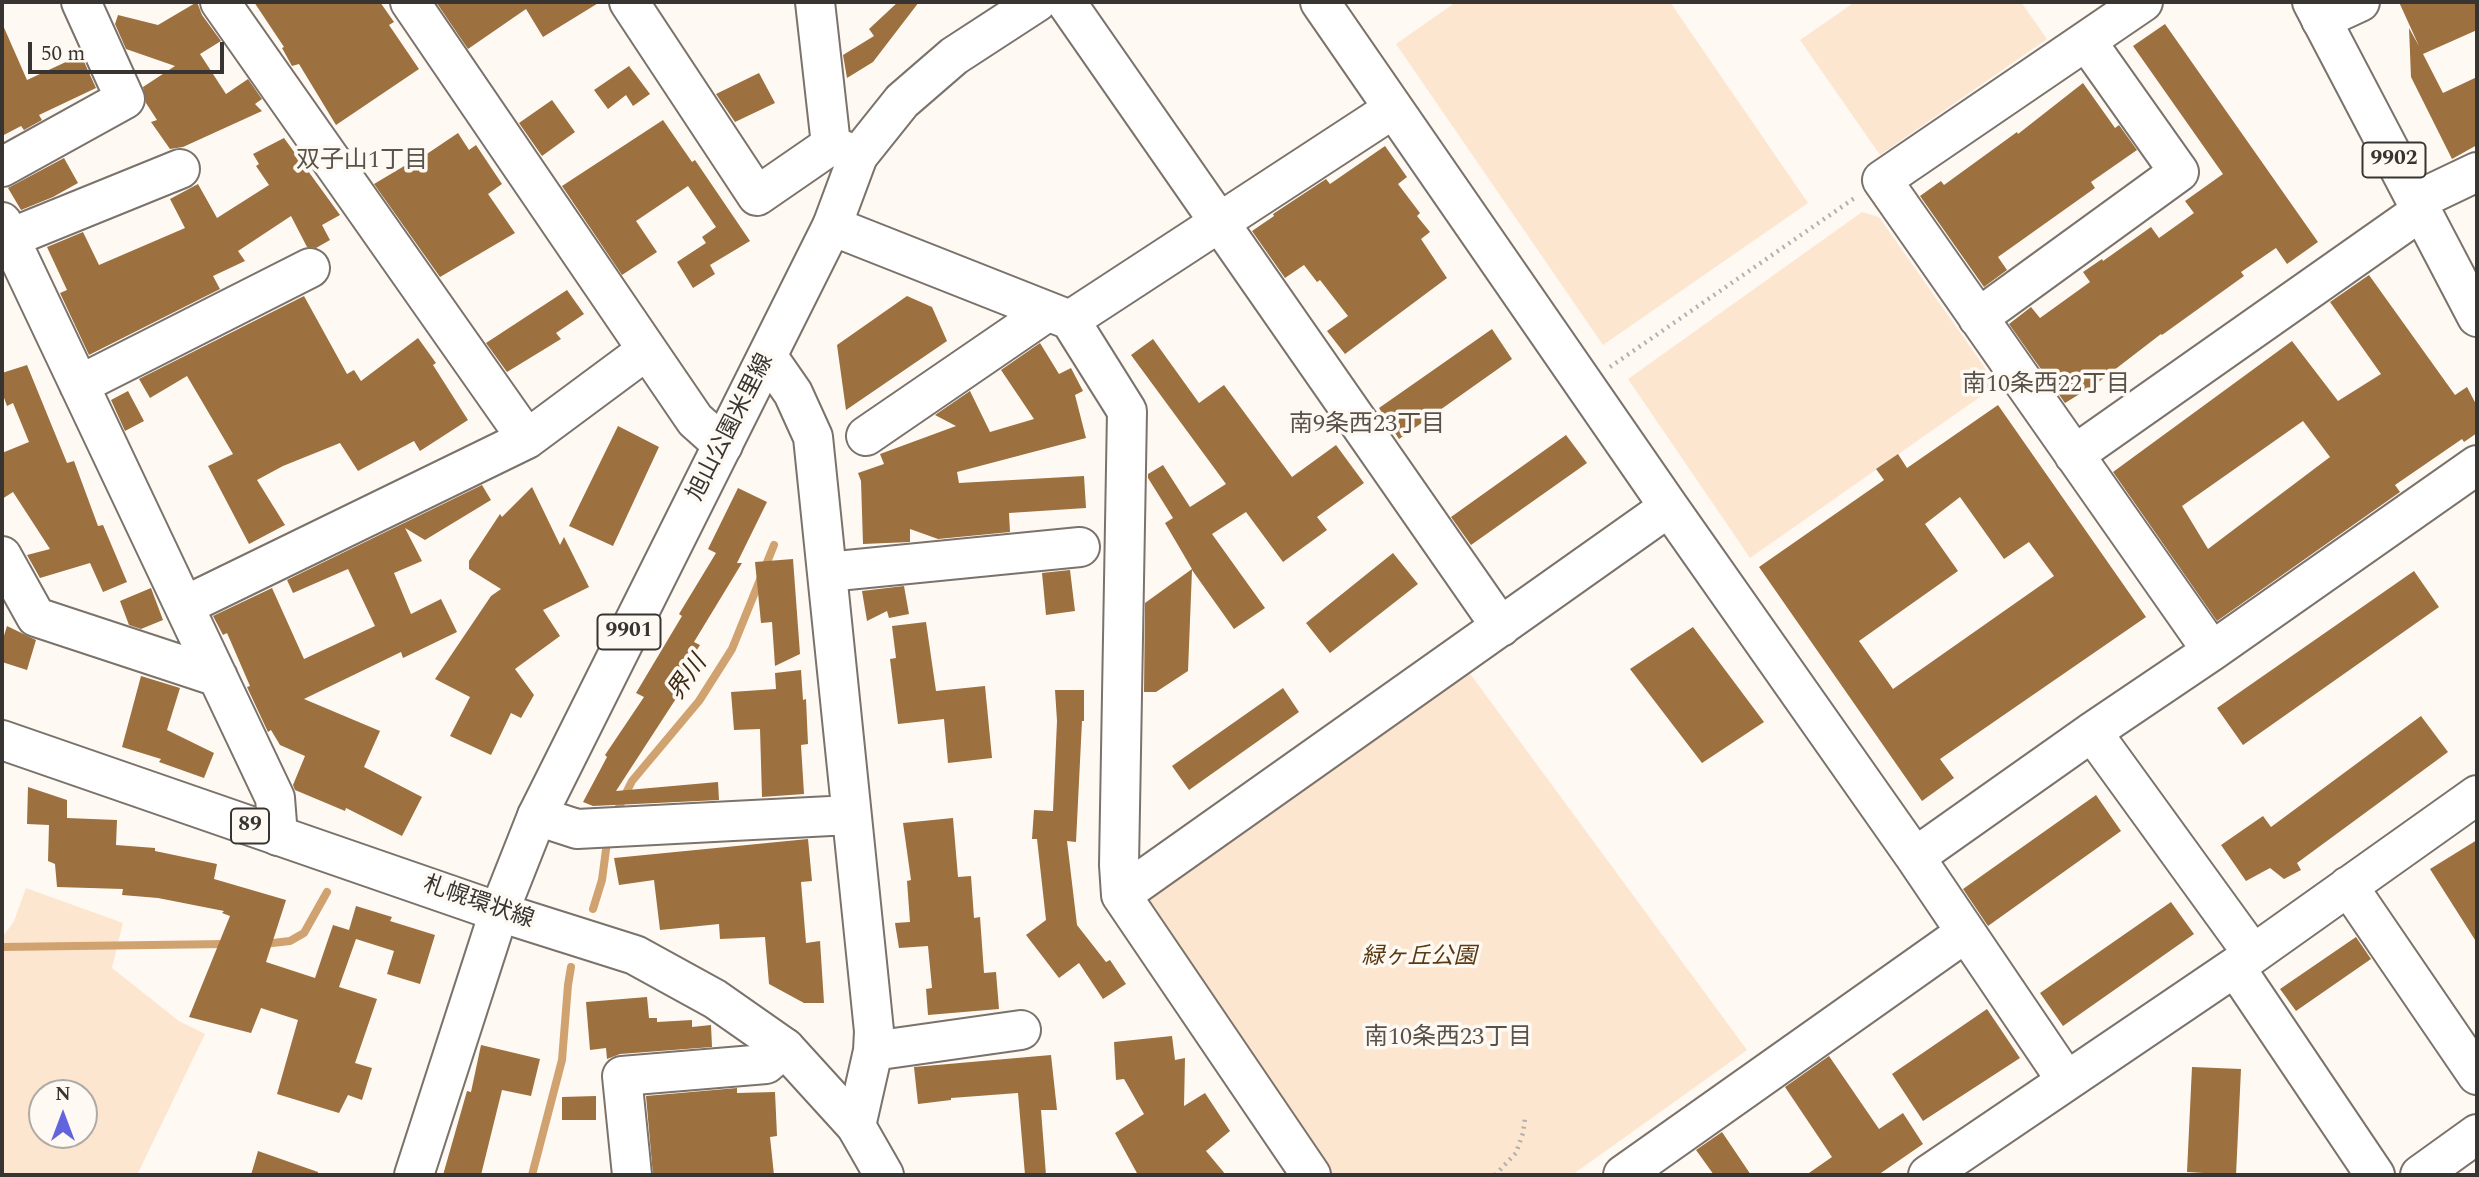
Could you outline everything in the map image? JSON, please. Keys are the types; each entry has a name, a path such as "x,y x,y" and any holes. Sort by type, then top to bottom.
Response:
{"street":[{"path":"2,167 125,99 81,2"},
{"path":"220,2 527,439"},
{"path":"410,2 695,420 723,445"},
{"path":"629,2 757,195 844,151 815,2"},
{"name":"旭山公園米里線","path":"414,1175 499,912 537,816 832,226 844,151 954,56 1037,2"},
{"path":"1066,2 1501,627"},
{"path":"1320,2 1669,508 1915,858 2066,1080"},
{"path":"2143,2 1882,180 2211,651"},
{"path":"2322,8 2360,2"},
{"name":"9902","path":"2322,8 2418,206 2477,317"},
{"path":"1978,318 2179,172 2087,42"},
{"path":"866,436 1059,316 1219,223 1393,109"},
{"path":"180,169 6,230 275,798 278,836"},
{"path":"2074,455 2418,206 2477,172"},
{"path":"832,226 1059,316 1127,411 1119,865 1121,895 1311,1175"},
{"path":"79,385 310,268"},
{"path":"184,606 527,439 647,350"},
{"path":"768,357 793,393 813,437 874,1031 873,1051 856,1126"},
{"path":"1915,858 2477,465"},
{"path":"1121,895 1669,508"},
{"path":"827,572 1080,547"},
{"path":"2,556 36,617 218,677"},
{"path":"2092,732 2244,960 2375,1175"},
{"name":"札幌環状線","path":"2,740 499,912 635,955 715,999 785,1048 856,1126 884,1175"},
{"path":"1928,1175 2244,960 2477,795"},
{"path":"537,816 577,830 850,815"},
{"path":"2348,886 2477,1075"},
{"path":"1623,1175 1965,933"},
{"path":"873,1051 1021,1030"},
{"path":"632,1175 622,1076 766,1064 785,1048"},
{"path":"2420,1175 2477,1135"}],"path":[{"path":"1618,361 1859,196"},
{"path":"1495,1175 1516,1153 1525,1118"}],"green space":[{"path":"1456,2 1670,2 1808,203 1603,345 1396,44"},
{"path":"1855,2 2021,2 2047,39 1880,155 1800,40"},
{"path":"1862,212 1879,217 1997,385 1750,558 1628,379"},
{"name":"緑ヶ丘公園","path":"1457,656 1747,1050 1572,1175 1319,1175 1137,890"},
{"path":"26,888 123,923 112,968 179,1021 205,1034 137,1175 2,1175 2,938 14,921"}],"building":[{"path":"197,2 202,15 221,41 200,54 226,94 248,79 262,99 255,104 262,111 183,147 170,149 151,122 157,120 146,103 143,87 175,66 126,49 115,24 118,15 158,25"},
{"path":"254,2 380,2 394,22 389,25 419,69 336,125 299,64 292,66 282,48 284,47"},
{"path":"436,2 600,2 543,37 526,9 468,49"},
{"path":"898,2 919,2 873,62 847,78 843,55 874,36 869,29"},
{"path":"2399,2 2477,2 2477,30 2423,54 2443,93 2477,77 2477,145 2452,159 2411,77 2409,28 2419,46"},
{"path":"2,23 27,80 81,55 96,88 39,115 42,120 24,130 21,126 2,136"},
{"path":"2165,24 2318,242 2287,264 2276,248 2241,272 2244,276 2096,384 2065,403 2009,324 2031,307 2040,318 2090,282 2083,272 2151,227 2159,238 2194,213 2185,201 2223,174 2133,46"},
{"path":"629,66 650,94 633,106 626,95 608,109 594,90"},
{"path":"759,73 775,103 735,122 716,94"},
{"path":"2083,83 2115,128 2119,125 2137,150 2091,182 2095,188 1998,257 2007,270 1984,287 1920,196 1941,181 1944,185 2017,132 2018,134"},
{"path":"552,100 575,132 542,156 519,123"},
{"path":"663,120 692,162 695,160 750,241 710,265 715,274 693,288 677,262 706,243 702,237 716,227 688,186 636,221 657,252 622,275 562,186"},
{"path":"458,133 469,150 476,145 502,184 488,194 515,233 440,277 374,184 411,162 412,164"},
{"path":"284,138 340,215 322,225 330,240 316,248 307,247 291,216 238,251 245,261 213,276 220,289 89,355 60,293 67,290 47,247 83,232 99,265 185,228 170,199 198,184 217,218 269,185 256,166 259,164 253,154"},
{"path":"1385,146 1407,177 1398,184 1420,213 1417,216 1430,232 1421,239 1447,278 1345,354 1327,331 1348,316 1320,280 1317,282 1304,265 1285,278 1252,231 1326,179 1330,184"},
{"path":"64,158 78,183 21,210 8,188"},
{"path":"2369,275 2455,395 2467,387 2477,406 2477,433 2464,442 2462,439 2395,485 2400,492 2217,621 2113,472 2292,341 2338,401 2381,374 2330,302","holes":["2303,421 2330,457 2208,549 2182,506"]},
{"path":"567,290 584,314 556,333 561,339 507,372 486,343"},
{"path":"304,296 347,374 354,370 361,381 418,338 436,363 433,365 468,420 420,451 414,441 358,471 340,443 283,466 257,480 285,525 249,544 208,466 233,454 187,376 150,398 139,379"},
{"path":"907,296 932,307 947,341 846,410 837,345"},
{"path":"1492,329 1512,359 1399,439 1379,408"},
{"path":"1153,339 1199,403 1224,385 1292,477 1336,445 1364,483 1317,517 1327,530 1283,562 1246,512 1212,534 1265,608 1234,629 1192,570 1188,671 1156,692 1144,692 1145,603 1192,569 1165,523 1173,518 1148,474 1163,465 1190,507 1226,484 1131,355"},
{"path":"1040,343 1059,374 1071,368 1083,391 1075,395 1086,438 957,472 959,483 1084,476 1086,508 1009,513 1010,532 938,539 910,529 910,542 863,544 861,481 858,473 884,464 880,454 956,426 935,415 970,391 990,432 1034,419 1001,370"},
{"path":"27,365 67,463 74,461 98,526 103,525 127,582 103,592 90,563 40,578 27,555 50,549 13,492 2,499 2,453 29,442 13,403 7,406 2,392 2,373"},
{"path":"128,391 144,421 125,431 111,400"},
{"path":"1998,405 2146,617 1940,759 1954,778 1922,801 1759,567 1884,480 1876,469 1898,454 1907,468","holes":["1960,497 2004,559 2029,542 2054,576 1893,689 1859,641 1958,571 1925,524"]},
{"path":"618,426 659,447 613,546 569,526"},
{"path":"1566,435 1587,463 1471,545 1451,517"},
{"path":"482,485 491,500 425,540 405,528 422,561 394,573 411,614 441,599 457,632 403,658 401,652 304,699 380,731 364,767 422,797 402,836 346,808 345,811 295,790 293,785 305,756 280,745 271,730 268,732 247,687 250,686 227,633 223,635 213,616 272,588 304,659 375,626 348,569 293,593 287,580"},
{"path":"532,487 560,545 564,537 589,587 543,610 560,636 515,669 534,695 521,718 511,713 491,755 450,736 470,697 435,679 491,596 501,589 469,569 469,561 500,514 502,517"},
{"path":"738,488 767,502 737,563 742,563 694,642 700,645 672,690 679,694 616,791 718,782 719,800 593,806 583,802 607,757 605,755 644,697 636,693 716,553 708,549"},
{"path":"1393,553 1418,584 1330,653 1306,623"},
{"path":"793,559 800,654 775,666 772,622 761,623 755,562"},
{"path":"1070,570 1075,611 1046,615 1042,573"},
{"path":"2414,571 2439,607 2243,745 2217,708"},
{"path":"904,586 909,614 889,618 887,611 867,621 862,591"},
{"path":"151,588 163,620 141,629 129,625 120,601"},
{"path":"926,622 936,691 985,686 992,758 948,763 944,719 898,724 890,659 896,658 892,626"},
{"path":"7,626 36,640 27,670 2,662 2,642"},
{"path":"1693,627 1764,722 1702,763 1630,669"},
{"path":"801,670 803,700 806,699 808,744 801,745 804,794 762,797 760,729 734,730 731,692 776,689 775,673"},
{"path":"141,676 180,688 167,730 214,753 204,778 159,762 161,759 122,747"},
{"path":"1283,688 1299,712 1189,790 1172,766"},
{"path":"1055,690 1084,690 1076,842 1067,841 1077,925 1106,962 1110,960 1126,984 1103,999 1079,963 1059,978 1026,935 1046,920 1037,839 1032,839 1034,810 1053,811 1057,721"},
{"path":"2421,716 2448,752 2297,863 2301,870 2284,879 2270,868 2246,881 2221,845 2263,816 2271,827"},
{"path":"28,787 67,800 67,818 117,820 116,845 155,848 155,851 217,864 214,879 286,900 266,962 315,978 333,925 349,930 356,906 392,917 390,921 435,935 420,984 387,974 394,951 356,939 339,987 377,999 355,1063 372,1068 362,1100 348,1095 339,1113 277,1094 298,1020 261,1008 251,1033 189,1017 230,916 222,913 224,911 158,898 122,895 123,889 57,887 55,864 48,861 49,825 27,824"},
{"path":"2096,795 2121,831 1988,926 1963,889"},
{"path":"953,818 958,877 971,876 974,918 980,917 984,973 996,972 999,1009 928,1015 926,989 932,988 928,946 899,948 895,923 910,922 907,881 911,880 903,823"},
{"path":"808,839 812,881 801,882 806,943 820,941 824,1003 804,1003 769,984 765,937 720,939 719,924 660,930 654,880 619,885 614,858"},
{"path":"2477,840 2477,943 2430,869"},
{"path":"2171,902 2194,934 2063,1026 2040,993"},
{"path":"2356,937 2371,959 2296,1011 2280,989"},
{"path":"647,997 649,1018 657,1018 657,1022 692,1020 692,1027 711,1025 712,1047 620,1054 607,1059 606,1048 590,1050 586,1002"},
{"path":"1987,1009 2020,1058 1923,1121 1892,1074"},
{"path":"1172,1036 1175,1060 1185,1058 1184,1106 1205,1093 1230,1131 1206,1151 1226,1175 1138,1175 1115,1133 1144,1114 1124,1079 1116,1080 1114,1042"},
{"path":"481,1045 540,1059 531,1096 502,1090 481,1175 443,1175 467,1091 471,1092"},
{"path":"1051,1055 1057,1110 1041,1110 1046,1175 1025,1175 1018,1093 951,1098 918,1104 914,1067"},
{"path":"1829,1056 1879,1129 1903,1113 1923,1144 1878,1175 1806,1175 1832,1157 1785,1087"},
{"path":"2192,1067 2241,1069 2236,1175 2187,1172"},
{"path":"737,1088 737,1093 775,1092 777,1136 770,1137 774,1175 653,1175 646,1096"},
{"path":"596,1096 596,1120 562,1120 562,1097"},
{"path":"1722,1132 1751,1175 1714,1175 1696,1150"},
{"path":"258,1151 318,1172 318,1175 251,1175"}],"waterway":[{"name":"界川","path":"615,815 632,781 699,701 732,649 774,545"},
{"name":"界川","path":"593,909 602,880 607,842"},
{"path":"264,944 290,941 304,933 327,892"},
{"path":"2,947 226,944"},
{"name":"界川","path":"532,1175 562,1060 571,967"}],"district":[{"name":"双子山1丁目","path":"362,162"},
{"name":"南10条西22丁目","path":"2046,386"},
{"name":"南9条西23丁目","path":"1367,426"},
{"name":"南10条西23丁目","path":"1448,1039"}]}
